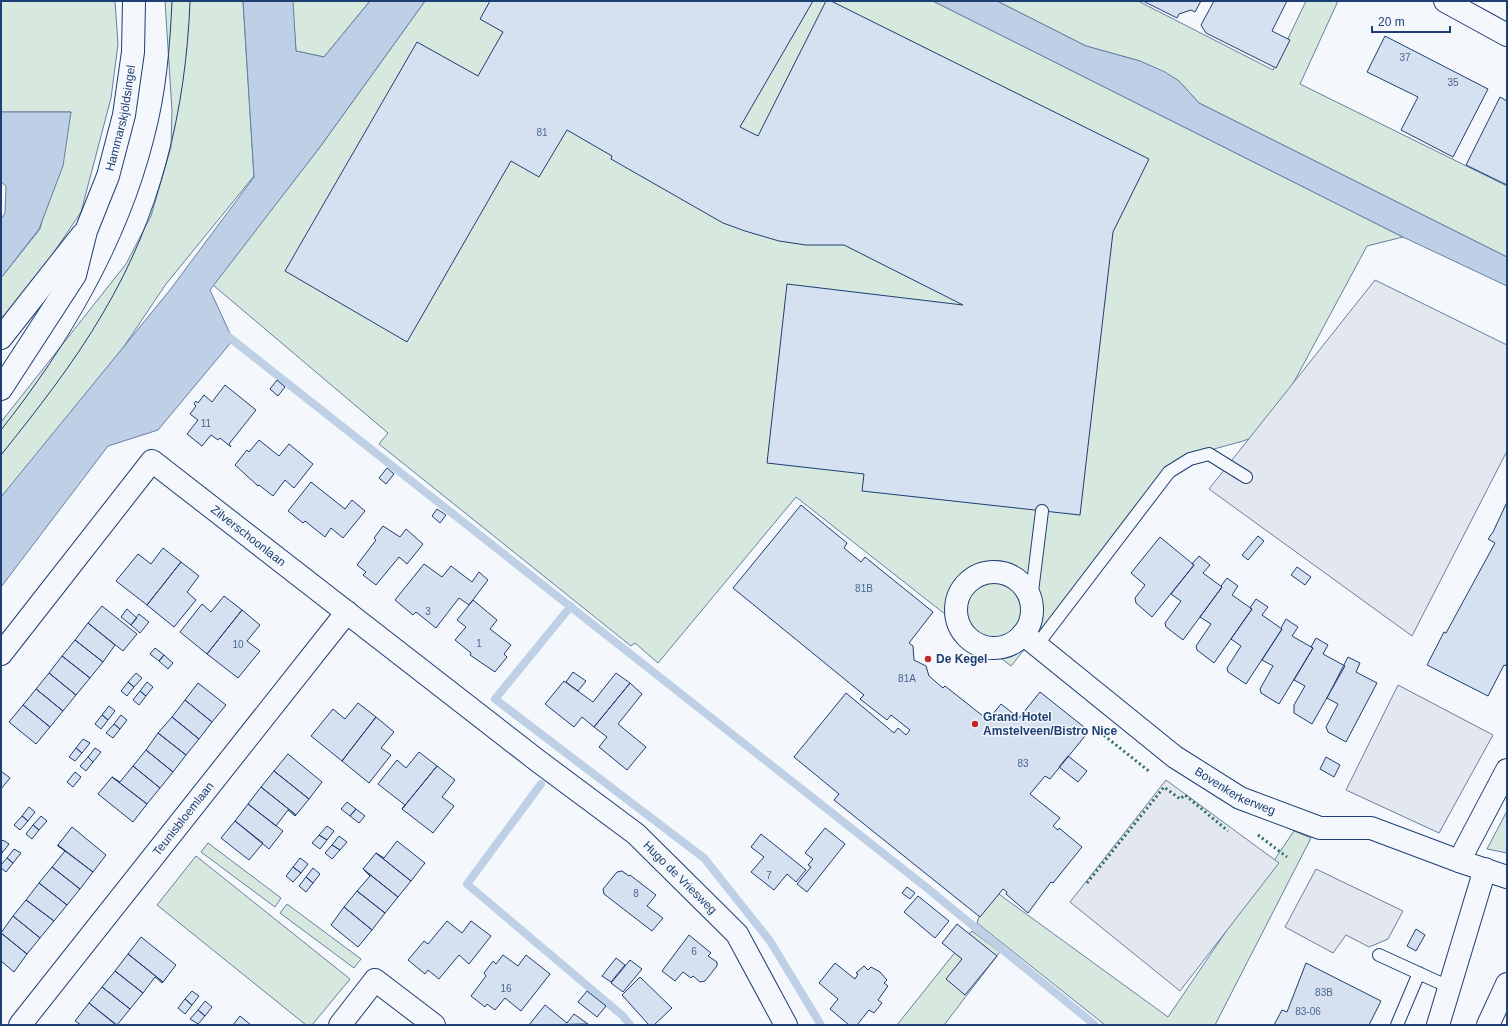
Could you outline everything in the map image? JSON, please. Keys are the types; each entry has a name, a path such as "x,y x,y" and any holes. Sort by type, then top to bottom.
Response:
{"street":[{"name":"Hammarskjöldsingel","path":"1,389 75,275 86,230 108,176 124,115 133,52 134,1"},
{"path":"1445,1 1507,35"},
{"name":"Hammarskjöldsingel","path":"1,338 86,230"},
{"name":"Zilverschoonlaan","path":"1,654 152,461 538,761"},
{"path":"998,572 1013,577 1022,584 1031,600 1032,611 1030,640 1019,640 1004,647 990,649 973,643 962,632 956,618 955,604 959,593 968,581 984,573 998,572"},
{"name":"Teunisbloemlaan","path":"20,1025 347,612"},
{"name":"Bovenkerkerweg","path":"1030,640 1175,757 1240,798 1320,828 1371,828 1459,861 1507,876"},
{"name":"Hugo de Vriesweg","path":"538,761 636,834 737,934 786,1025"},
{"path":"1459,861 1507,770"},
{"path":"1438,1025 1486,869"},
{"path":"340,1025 375,980 434,1025"},
{"path":"1488,1025 1507,984"}],"lane":[{"path":"1030,640 1169,472 1190,459 1209,454 1246,477"},
{"path":"1031,600 1042,511"},
{"path":"1380,955 1449,987"},
{"path":"1397,1025 1419,972"}],"shaded area":[{"path":"1,1 115,1 118,44 111,98 81,212 23,298 1,324 1,278 40,229 71,112 1,112"},
{"path":"165,1 243,1 254,176 166,284 61,440 1,514 1,422 126,264 151,216 171,147 172,111"},
{"path":"292,1 370,1 324,57 296,51"},
{"path":"425,1 933,1 1403,237 1367,246 1267,432 1243,441 1178,459 1011,666 796,497 658,663 635,643 631,646 379,444 388,433 213,285 320,147"},
{"path":"997,1 1138,1 1273,70 1306,1 1338,1 1300,84 1507,186 1507,257 1199,103 1179,81 1140,61 1086,46"},
{"path":"1375,280 1507,345 1507,451 1412,636 1209,489"},
{"path":"1398,685 1493,735 1439,833 1346,790"},
{"path":"1166,780 1279,863 1180,991 1070,902"},
{"path":"1507,811 1507,853 1487,849"},
{"path":"1294,831 1311,838 1215,1025 1105,1025 977,923 981,911 996,892 1168,1017"},
{"path":"208,843 281,898 275,907 201,852"},
{"path":"196,856 350,979 312,1025 306,1025 157,905"},
{"path":"1316,869 1403,911 1388,939 1369,947 1346,935 1333,953 1285,927"},
{"path":"287,904 361,959 354,968 280,913"},
{"path":"972,931 1000,952 944,1025 897,1025"}],"water":[{"path":"243,1 293,1 296,51 324,57 370,1 425,1 320,147 210,290 233,340 158,430 108,446 1,587 1,497 170,290 254,177"},
{"path":"933,1 997,1 1086,46 1140,61 1165,72 1179,81 1199,103 1507,257 1507,286 1403,237"},
{"path":"1,112 71,112 63,166 39,229 1,278 1,219 5,213 6,186 1,182"}],"building":[{"path":"490,1 813,1 740,127 758,136 826,1 831,1 1149,159 1113,232 1080,515 862,491 864,474 767,463 787,284 963,305 844,245 806,245 779,241 723,223 611,159 612,156 567,130 539,177 511,161 407,342 285,271 417,42 478,76 503,32 480,19"},
{"path":"1143,1 1201,1 1195,12 1191,10 1179,14 1177,18"},
{"path":"1214,1 1287,1 1272,31 1290,40 1276,68 1206,33 1201,25"},
{"path":"1385,36 1488,89 1453,157 1401,130 1418,97 1367,72"},
{"path":"1500,97 1507,101 1507,185 1466,165"},
{"path":"277,380 285,387 278,396 270,389"},
{"path":"225,385 256,410 229,444 231,447 220,438 218,440 211,435 202,446 187,434 198,420 190,414 196,406 194,404 196,401 198,403 204,395 212,402"},
{"path":"259,440 279,456 289,444 313,464 294,488 285,480 273,496 259,485 258,486 235,465 247,450 249,452"},
{"path":"387,468 394,474 386,484 379,478"},
{"path":"311,482 345,509 352,500 365,511 343,538 331,528 325,537 305,521 303,523 288,511"},
{"path":"1507,502 1507,663 1505,666 1504,665 1488,696 1427,665 1444,632 1446,633 1495,543 1488,539 1493,532"},
{"path":"801,505 847,543 844,548 861,562 865,557 933,612 909,643 913,646 914,660 926,666 929,676 943,688 945,686 988,720 1001,704 1019,718 1040,692 1089,731 1050,779 1045,776 1030,794 1060,818 1053,826 1058,830 1059,828 1082,847 1053,883 1051,882 1028,913 1006,894 1007,892 1003,889 980,917 834,800 839,794 794,757 846,693 894,733 898,728 906,735 910,730 891,715 887,720 860,699 864,695 733,588"},
{"path":"437,509 446,515 440,523 432,516"},
{"path":"383,526 400,537 406,529 423,544 407,564 399,557 376,585 363,575 366,572 357,565 376,540 374,538"},
{"path":"1258,536 1264,541 1248,560 1242,555"},
{"path":"1160,537 1194,565 1152,617 1136,603 1135,598 1145,585 1131,573"},
{"path":"163,548 181,562 147,605 116,581 138,554 151,564"},
{"path":"1199,556 1210,565 1203,573 1222,587 1183,640 1166,627 1165,623 1181,601 1171,594 1194,565 1192,564"},
{"path":"181,562 199,576 187,592 196,600 174,627 147,605"},
{"path":"424,564 442,577 451,566 472,582 479,572 488,580 469,605 459,598 436,628 416,612 413,615 395,600"},
{"path":"1297,567 1311,577 1305,585 1291,575"},
{"path":"1227,578 1238,586 1232,595 1252,609 1214,663 1197,650 1196,646 1211,624 1200,617"},
{"path":"224,596 242,610 207,654 180,632 202,604 211,612"},
{"path":"1256,599 1268,607 1262,615 1282,629 1246,684 1228,672 1227,668 1241,646 1231,639 1252,609 1250,608"},
{"path":"473,600 497,620 490,629 511,645 504,654 507,657 495,672 470,655 471,653 455,640 466,627 457,620"},
{"path":"102,606 137,634 123,651 88,623"},
{"path":"127,609 137,618 131,625 121,617"},
{"path":"242,610 260,625 247,641 260,651 238,678 207,654"},
{"path":"139,614 149,622 140,633 131,625"},
{"path":"1286,619 1298,627 1292,636 1313,648 1279,704 1261,693 1260,689 1273,666 1262,660 1282,629 1281,628"},
{"path":"88,623 115,645 103,662 75,640"},
{"path":"1316,638 1328,645 1323,654 1345,666 1312,724 1294,713 1294,705 1305,686 1294,680 1313,648 1311,647"},
{"path":"75,640 103,662 90,678 62,656"},
{"path":"155,648 164,655 159,661 150,654"},
{"path":"164,655 173,663 168,669 159,661"},
{"path":"62,656 90,678 76,695 49,673"},
{"path":"1348,657 1360,663 1356,672 1377,683 1346,742 1328,732 1326,727 1338,704 1327,698"},
{"path":"573,672 586,681 578,691 566,682"},
{"path":"49,673 76,695 63,711 36,689"},
{"path":"136,673 142,678 134,687 128,682"},
{"path":"616,673 630,683 594,727 582,717 574,727 545,704 564,681 593,702"},
{"path":"128,682 134,687 127,696 121,691"},
{"path":"147,682 153,687 146,696 140,691"},
{"path":"198,683 226,705 212,722 185,700"},
{"path":"630,683 642,694 618,724 646,747 627,770 599,747 607,737 594,727"},
{"path":"36,689 63,711 50,727 23,705"},
{"path":"140,691 146,696 139,705 133,700"},
{"path":"185,700 212,722 199,739 172,717"},
{"path":"358,703 376,717 342,761 311,736 333,709 345,719"},
{"path":"23,705 50,727 36,744 9,722"},
{"path":"109,706 115,711 108,720 102,715"},
{"path":"102,715 108,720 101,729 95,724"},
{"path":"121,715 127,720 120,729 114,724"},
{"path":"172,717 199,739 186,755 158,733"},
{"path":"376,717 394,732 381,748 391,755 369,783 342,761"},
{"path":"114,724 120,729 113,738 106,733"},
{"path":"158,733 186,755 173,772 146,750"},
{"path":"83,739 90,743 82,753 76,748"},
{"path":"76,748 82,753 75,761 69,757"},
{"path":"95,748 101,752 93,762 88,757"},
{"path":"146,750 173,772 160,788 133,766"},
{"path":"419,752 437,766 402,809 405,805 378,784 397,760 406,768"},
{"path":"288,754 322,782 309,799 274,771"},
{"path":"1068,756 1087,771 1078,782 1059,767"},
{"path":"88,757 93,762 86,771 80,766"},
{"path":"1326,757 1340,765 1334,777 1320,769"},
{"path":"133,766 160,788 147,804 112,777 120,782"},
{"path":"437,766 455,780 442,797 454,806 433,833 402,809"},
{"path":"1,771 10,778 1,789"},
{"path":"274,771 309,799 296,815 261,787"},
{"path":"75,772 81,777 73,787 67,782"},
{"path":"112,777 147,804 133,822 98,794"},
{"path":"261,787 296,815 295,816 288,810 276,826 248,804"},
{"path":"347,802 356,809 350,816 341,809"},
{"path":"248,804 283,831 269,849 235,821"},
{"path":"29,807 35,812 28,821 22,816"},
{"path":"356,809 365,816 359,823 350,816"},
{"path":"22,816 28,821 20,830 14,825"},
{"path":"41,816 47,821 39,830 33,825"},
{"path":"235,821 263,843 249,860 221,838"},
{"path":"33,825 39,830 32,839 26,834"},
{"path":"327,826 334,831 327,840 319,835"},
{"path":"72,827 106,855 93,872 58,845"},
{"path":"825,828 845,844 807,892 797,884 811,867 808,865 813,859 805,853"},
{"path":"761,834 806,870 796,882 787,874 774,890 751,872 764,857 751,847"},
{"path":"319,835 327,840 320,849 312,843"},
{"path":"339,836 347,842 340,850 332,845"},
{"path":"3,840 9,844 2,853 1,842"},
{"path":"397,841 425,863 411,881 376,853 384,858"},
{"path":"332,845 340,850 332,859 325,853"},
{"path":"14,849 21,853 13,863 7,858"},
{"path":"65,851 93,872 80,889 52,867"},
{"path":"376,853 411,881 398,897 363,869"},
{"path":"7,858 13,863 6,872 1,868 1,865"},
{"path":"300,858 308,864 301,873 293,867"},
{"path":"52,867 80,889 67,905 39,883"},
{"path":"293,867 301,873 293,882 286,876"},
{"path":"313,868 320,874 313,883 306,877"},
{"path":"363,869 398,897 385,913 357,891 370,876"},
{"path":"622,871 629,876 630,875 656,895 647,906 663,918 652,931 604,894 603,889 617,872"},
{"path":"306,877 313,883 306,892 299,886"},
{"path":"39,883 67,905 54,921 26,900"},
{"path":"907,887 915,893 910,899 902,893"},
{"path":"357,891 385,913 372,930 344,907"},
{"path":"918,896 949,921 935,938 904,912"},
{"path":"26,900 54,921 40,938 13,916"},
{"path":"344,907 372,930 358,947 331,925"},
{"path":"13,916 40,938 27,954 1,933"},
{"path":"447,921 462,933 471,921 491,936 469,964 459,955 439,979 428,970 425,974 408,960 424,941 428,944"},
{"path":"957,924 997,956 965,995 946,979 962,959 942,943"},
{"path":"1416,929 1425,935 1416,951 1407,946"},
{"path":"1,933 27,954 14,972 1,961"},
{"path":"689,935 711,953 708,956 717,962 717,966 705,981 700,982 693,976 691,978 683,972 675,981 662,971"},
{"path":"141,937 176,965 163,982 128,954"},
{"path":"128,954 163,982 162,983 155,977 143,993 115,971"},
{"path":"503,955 518,966 526,955 550,974 521,1011 505,998 495,1010 487,1004 485,1007 471,996 486,976 484,973 493,961 496,964"},
{"path":"616,958 625,965 611,982 602,976"},
{"path":"630,960 642,969 623,992 611,983"},
{"path":"835,963 855,979 858,974 856,973 864,966 868,970 871,967 880,972 887,980 884,983 888,986 878,1000 882,1003 874,1013 869,1010 857,1025 849,1025 830,1009 838,999 819,983"},
{"path":"1306,963 1381,1001 1369,1025 1274,1025 1282,1010 1287,1012"},
{"path":"115,971 143,993 130,1009 102,987"},
{"path":"640,977 672,1008 654,1025 649,1025 622,995"},
{"path":"102,987 130,1009 117,1025 89,1003"},
{"path":"192,991 199,996 192,1005 185,999"},
{"path":"587,991 606,1006 597,1017 578,1002"},
{"path":"185,999 192,1005 185,1014 178,1008"},
{"path":"205,1001 212,1007 205,1016 198,1010"},
{"path":"89,1003 116,1025 81,1025 75,1021"},
{"path":"545,1005 567,1023 574,1014 588,1024 529,1025"},
{"path":"198,1010 205,1016 198,1024 190,1019"},
{"path":"240,1016 251,1025 233,1025"}],"waterway":[{"path":"225,334 922,884 1095,1025"},
{"path":"571,606 495,699 704,858 770,941 821,1025"},
{"path":"541,784 467,884 623,1016 630,1025"}],"tram line":[{"path":"1,430 50,363 72,328 112,255 128,218 142,179 162,105 169,53 172,1"},
{"path":"1,455 55,386 92,332 123,277 140,239 155,201 176,123 183,83 190,1"}],"hedge":[{"path":"1096,729 1150,772"},
{"path":"1087,883 1164,787 1180,799 1185,795 1228,831"},
{"path":"1258,835 1287,857"}],"place":[{"name":"De Kegel","path":"928,659"},
{"name":"Grand Hotel Amstelveen/Bistro Nice","path":"975,724"}]}
